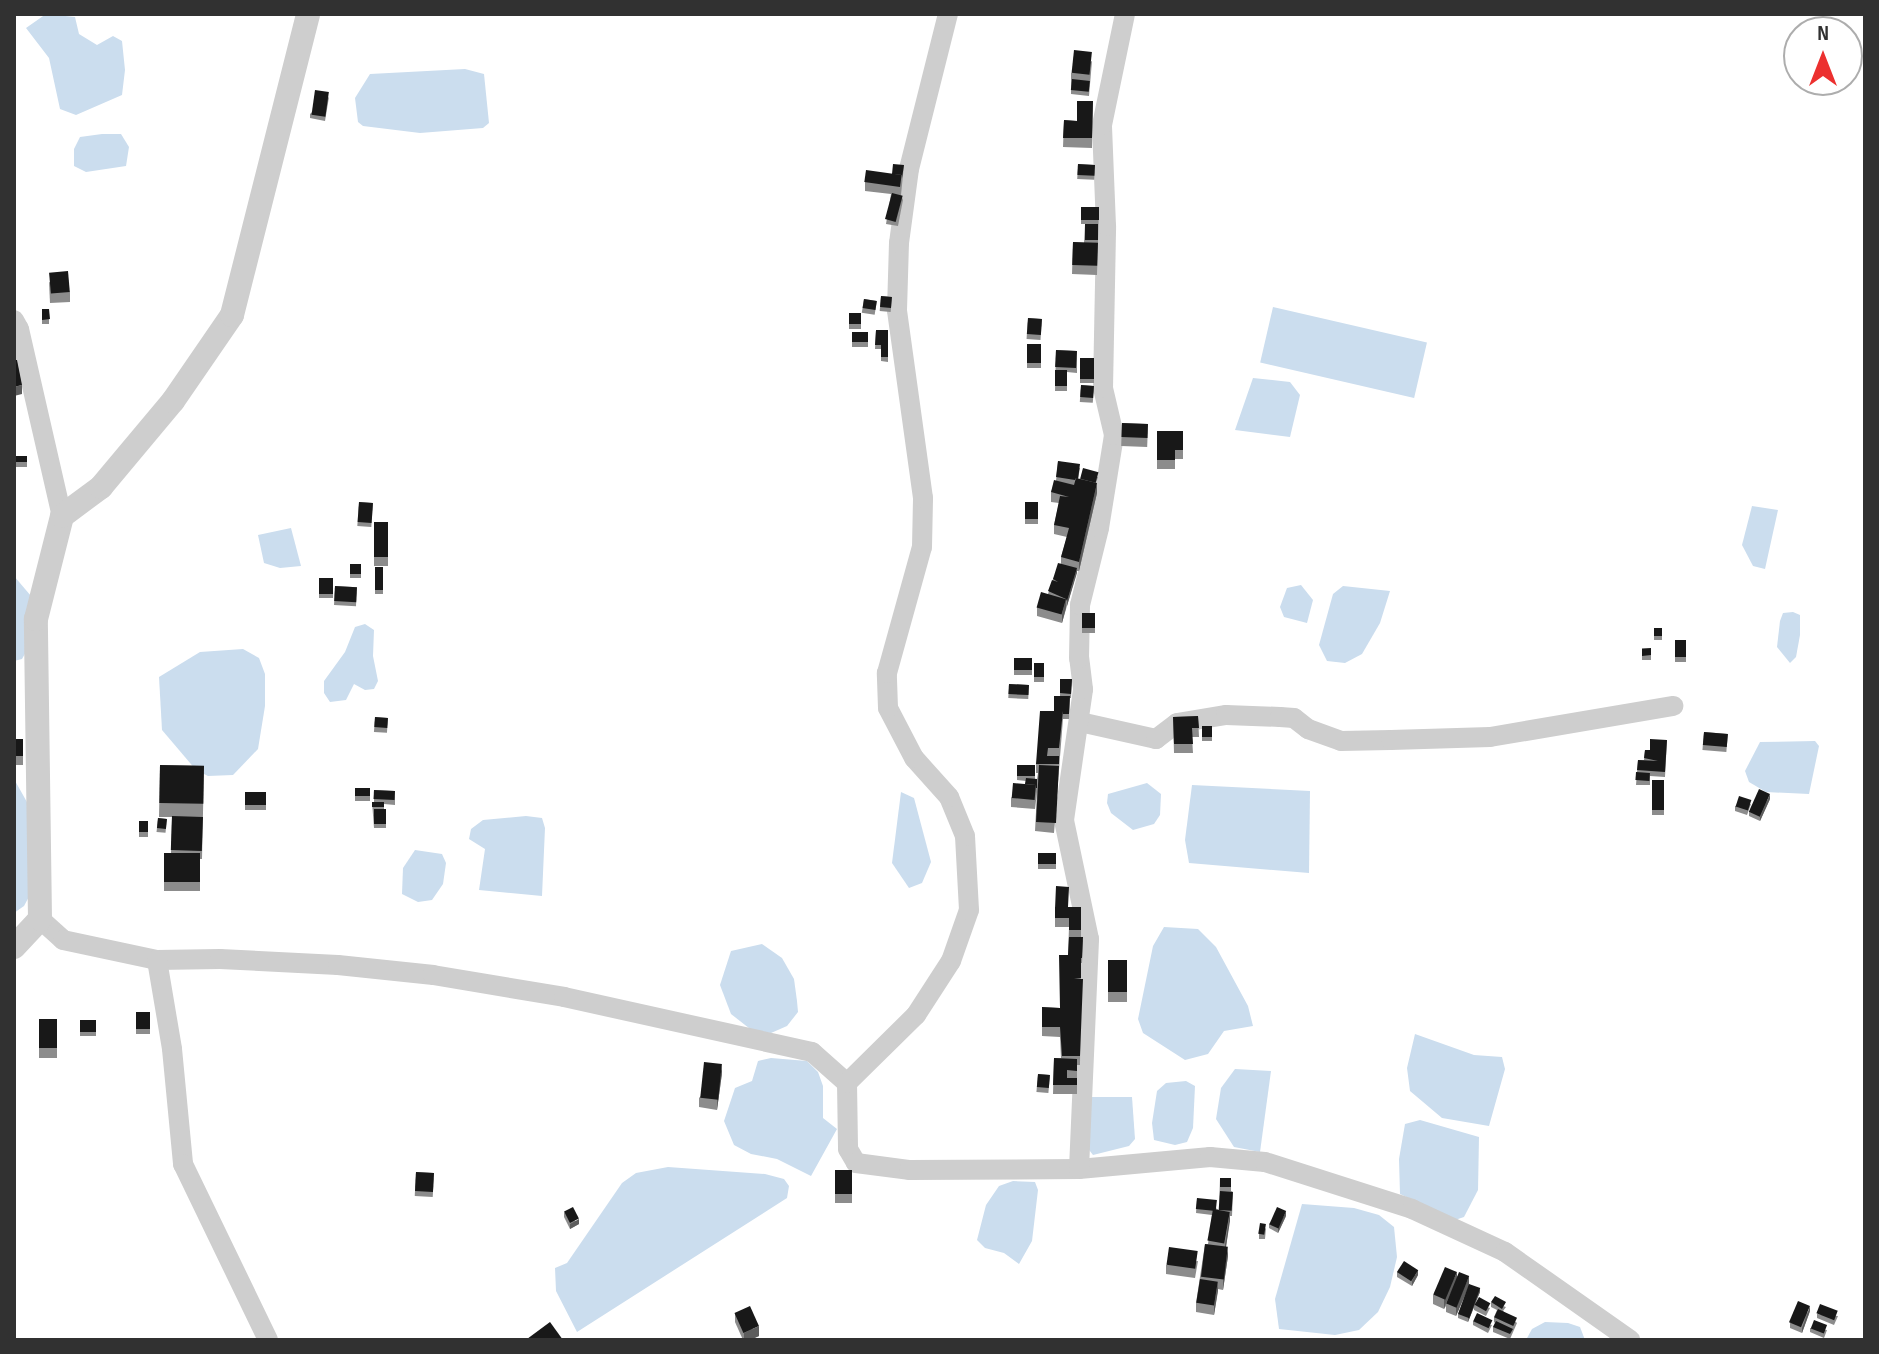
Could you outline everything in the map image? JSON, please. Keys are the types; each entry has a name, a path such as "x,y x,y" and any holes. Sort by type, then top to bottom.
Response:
{"street":[{"path":"62,516 101,487 122,463 173,401 232,315 308,14"},
{"path":"948,14 909,169 899,243 897,310 923,498 922,547 887,673 888,708 914,758 949,797 965,836 969,910 951,961 916,1015 847,1083 848,1149 856,1163 909,1170 1079,1169 1210,1157 1265,1162 1412,1209 1505,1252 1630,1340"},
{"path":"1079,1169 1089,939 1064,820 1083,689 1079,658 1080,605 1099,528 1114,435 1103,388 1106,226 1102,125 1123,36 1125,14"},
{"path":"14,320 19,329 62,516 36,619 40,919 14,947"},
{"path":"1080,722 1156,739 1177,723 1226,715 1280,717 1294,718 1308,729 1341,741 1391,740 1490,737 1673,706"},
{"path":"40,919 63,940 157,960 220,959 338,965 433,975 564,997 812,1052 847,1083"},
{"path":"157,960 172,1049 183,1164 268,1340"}],"water":[{"path":"46,14 75,17 79,34 97,45 113,36 122,41 125,70 122,95 76,115 60,109 49,58 26,28"},
{"path":"465,69 484,74 489,123 483,128 420,133 363,126 358,122 355,98 370,74"},
{"path":"121,134 129,147 126,166 86,172 74,166 74,149 80,137"},
{"path":"1273,307 1427,343 1414,398 1260,363"},
{"path":"1253,378 1290,382 1300,395 1290,437 1235,430"},
{"path":"1752,506 1778,510 1765,569 1753,566 1742,545"},
{"path":"291,528 301,566 280,568 264,563 258,535"},
{"path":"14,576 31,596 26,652 22,659 14,661"},
{"path":"1301,585 1313,600 1307,623 1284,617 1280,607 1287,588"},
{"path":"1343,586 1390,591 1380,623 1362,654 1345,663 1327,661 1319,645 1333,594"},
{"path":"1783,613 1800,615 1800,635 1796,657 1790,663 1777,647"},
{"path":"365,624 374,630 373,656 378,681 374,689 365,690 354,684 346,700 330,702 324,693 324,681 345,652 355,627"},
{"path":"243,649 259,658 265,674 265,706 258,749 233,775 208,776 196,770 162,730 159,677 200,652"},
{"path":"1815,741 1819,746 1809,794 1766,792 1749,782 1745,771 1760,742"},
{"path":"14,779 32,811 32,891 24,906 14,913"},
{"path":"1147,783 1161,794 1160,815 1154,824 1133,830 1111,813 1108,794"},
{"path":"1192,785 1310,791 1309,873 1189,863 1185,840"},
{"path":"901,792 914,798 931,862 922,883 909,888 892,863"},
{"path":"526,816 542,818 545,828 542,896 479,890 485,849 469,839 471,829 483,820"},
{"path":"415,850 442,854 446,863 443,884 432,900 418,902 402,894 403,868"},
{"path":"1164,927 1198,929 1216,947 1248,1006 1253,1026 1224,1031 1208,1054 1185,1060 1143,1033 1138,1019 1153,946"},
{"path":"762,944 782,958 794,979 797,1001 798,1012 787,1026 771,1033 754,1032 731,1014 720,985 731,951"},
{"path":"1415,1034 1474,1055 1502,1057 1505,1069 1489,1126 1442,1118 1410,1091 1407,1068"},
{"path":"771,1058 807,1061 818,1072 823,1086 823,1118 837,1129 811,1176 777,1159 751,1154 734,1145 724,1121 735,1088 752,1081 758,1061"},
{"path":"1235,1069 1271,1071 1260,1152 1234,1147 1216,1119 1221,1088"},
{"path":"1186,1081 1195,1086 1193,1128 1187,1142 1175,1145 1154,1140 1152,1123 1157,1091 1166,1083"},
{"path":"1091,1097 1132,1097 1135,1139 1129,1146 1093,1155 1086,1146"},
{"path":"1420,1120 1479,1137 1478,1190 1464,1217 1455,1220 1400,1194 1399,1159 1405,1124"},
{"path":"668,1167 765,1174 784,1179 789,1186 787,1198 577,1332 556,1291 555,1268 567,1263 622,1183 636,1173"},
{"path":"1013,1181 1035,1182 1038,1190 1032,1241 1019,1264 1004,1253 985,1248 977,1240 986,1205 999,1186"},
{"path":"1302,1204 1354,1208 1379,1215 1394,1227 1397,1257 1390,1287 1378,1312 1359,1330 1335,1335 1279,1329 1275,1299"},
{"path":"1545,1322 1580,1327 1585,1340 1526,1340 1532,1329"}],"building":[{"path":"1074,50 1092,52 1089,75 1072,73"},
{"path":"1072,79 1090,81 1089,92 1071,90"},
{"path":"315,90 329,92 325,117 312,115"},
{"path":"1077,101 1093,101 1092,138 1063,138 1064,120 1077,121"},
{"path":"893,164 904,165 902,178 902,175 892,174"},
{"path":"1078,164 1095,165 1094,176 1077,175"},
{"path":"866,170 902,175 900,187 864,182"},
{"path":"892,193 903,196 896,222 885,219"},
{"path":"1081,207 1099,207 1099,220 1081,220"},
{"path":"1085,224 1098,224 1098,240 1085,240"},
{"path":"1073,242 1098,243 1097,266 1072,265"},
{"path":"68,271 70,292 51,294 49,273"},
{"path":"881,296 892,297 891,308 880,307"},
{"path":"864,299 877,301 875,310 863,308"},
{"path":"42,309 49,309 50,319 42,320"},
{"path":"849,313 861,313 861,324 849,324"},
{"path":"1028,318 1042,319 1041,335 1027,334"},
{"path":"876,330 888,330 888,357 881,357 881,345 875,345"},
{"path":"852,332 868,332 868,342 852,342"},
{"path":"1027,344 1041,344 1041,363 1027,363"},
{"path":"1056,350 1077,351 1076,368 1055,367"},
{"path":"1080,358 1094,358 1094,379 1080,379"},
{"path":"14,360 17,360 22,385 14,387"},
{"path":"1055,370 1067,370 1067,386 1055,386"},
{"path":"1081,385 1094,386 1093,398 1080,397"},
{"path":"1122,423 1148,424 1147,438 1122,437"},
{"path":"1157,431 1183,431 1183,450 1175,450 1175,460 1157,460"},
{"path":"14,456 27,456 27,462 14,462"},
{"path":"1058,461 1080,464 1078,479 1056,477"},
{"path":"1083,468 1098,472 1096,483 1080,479"},
{"path":"1076,478 1097,483 1079,562 1061,557 1069,528 1054,525 1060,496 1069,497 1051,492 1054,480 1074,485"},
{"path":"359,502 373,503 372,523 358,522"},
{"path":"1025,502 1038,502 1038,519 1025,519"},
{"path":"374,522 388,522 388,557 374,557"},
{"path":"1058,563 1077,568 1067,601 1048,591 1052,580 1058,582 1053,579"},
{"path":"350,564 361,564 361,574 350,574"},
{"path":"375,567 383,567 383,590 375,590"},
{"path":"319,578 333,578 333,594 319,594"},
{"path":"335,586 357,587 356,602 334,601"},
{"path":"1041,592 1066,599 1062,615 1037,607"},
{"path":"1082,613 1095,613 1095,628 1082,628"},
{"path":"1654,628 1662,628 1662,636 1654,636"},
{"path":"1675,640 1686,640 1686,657 1675,657"},
{"path":"1651,648 1651,655 1642,656 1642,649"},
{"path":"1014,658 1032,658 1032,670 1014,670"},
{"path":"1034,663 1044,663 1044,677 1034,677"},
{"path":"1060,679 1072,679 1071,694 1060,693"},
{"path":"1009,684 1029,685 1028,695 1008,694"},
{"path":"1054,696 1070,696 1069,714 1054,711"},
{"path":"1040,711 1063,711 1059,748 1048,748 1047,756 1059,756 1059,764 1036,764"},
{"path":"1198,716 1199,728 1192,728 1193,744 1174,744 1173,717"},
{"path":"375,717 388,718 387,728 374,727"},
{"path":"1202,726 1212,726 1212,737 1202,737"},
{"path":"1704,732 1728,734 1727,747 1703,745"},
{"path":"14,739 23,739 23,756 14,756"},
{"path":"1650,739 1667,740 1665,772 1637,770 1638,760 1658,761 1644,758 1645,750 1650,750"},
{"path":"160,765 204,766 203,804 159,803"},
{"path":"1017,765 1035,765 1035,776 1017,776"},
{"path":"1039,765 1059,766 1056,823 1036,822"},
{"path":"1636,772 1650,773 1649,781 1635,780"},
{"path":"1026,778 1037,779 1037,788 1036,785 1025,784"},
{"path":"1652,780 1664,780 1664,810 1652,810"},
{"path":"1013,783 1036,785 1035,800 1012,798"},
{"path":"355,788 370,788 370,796 355,796"},
{"path":"1759,789 1770,794 1760,817 1749,812"},
{"path":"374,790 395,791 395,800 374,799"},
{"path":"245,792 266,792 266,805 245,805"},
{"path":"1739,796 1751,800 1748,810 1736,806"},
{"path":"372,802 384,802 384,807 372,807"},
{"path":"374,809 386,809 386,824 374,824"},
{"path":"172,816 203,817 202,851 171,850"},
{"path":"158,818 167,819 166,829 157,828"},
{"path":"139,821 148,821 148,832 139,832"},
{"path":"164,853 200,853 200,882 164,882"},
{"path":"1038,853 1056,853 1056,864 1038,864"},
{"path":"1056,886 1069,887 1068,907 1055,907"},
{"path":"1055,907 1081,907 1081,930 1069,930 1069,918 1055,918"},
{"path":"1069,937 1083,937 1082,958 1081,955 1068,955"},
{"path":"1059,955 1081,955 1081,978 1074,979 1083,979 1080,1056 1062,1056 1060,1027 1042,1027 1042,1007 1060,1008"},
{"path":"1108,960 1127,960 1127,992 1108,992"},
{"path":"136,1012 150,1012 150,1029 136,1029"},
{"path":"39,1019 57,1019 57,1048 39,1048"},
{"path":"80,1020 96,1020 96,1032 80,1032"},
{"path":"1054,1058 1077,1059 1077,1071 1067,1070 1067,1078 1077,1078 1077,1085 1053,1085"},
{"path":"704,1062 722,1064 718,1100 700,1098"},
{"path":"1038,1074 1050,1075 1049,1088 1037,1087"},
{"path":"835,1170 852,1170 852,1194 835,1194"},
{"path":"416,1172 434,1173 433,1192 415,1191"},
{"path":"1220,1178 1231,1178 1231,1187 1220,1187"},
{"path":"1220,1191 1233,1192 1232,1211 1219,1210"},
{"path":"1197,1198 1217,1200 1216,1211 1196,1209"},
{"path":"573,1207 579,1219 570,1223 564,1212"},
{"path":"1277,1207 1286,1211 1278,1228 1269,1224"},
{"path":"1213,1209 1230,1212 1224,1243 1207,1241"},
{"path":"1260,1223 1266,1224 1264,1235 1258,1234"},
{"path":"1205,1244 1228,1247 1224,1280 1201,1277"},
{"path":"1169,1247 1198,1251 1195,1269 1166,1265"},
{"path":"1404,1261 1418,1270 1411,1281 1397,1272"},
{"path":"1445,1267 1457,1272 1445,1300 1433,1295"},
{"path":"1459,1272 1469,1276 1456,1308 1446,1304"},
{"path":"1200,1279 1218,1282 1214,1306 1196,1303"},
{"path":"1469,1284 1480,1288 1469,1318 1458,1314"},
{"path":"1495,1296 1506,1302 1502,1309 1491,1302"},
{"path":"1479,1297 1490,1303 1486,1311 1475,1305"},
{"path":"1798,1301 1810,1306 1801,1327 1789,1322"},
{"path":"1820,1304 1838,1311 1834,1320 1816,1313"},
{"path":"750,1306 759,1326 743,1333 734,1313"},
{"path":"1498,1309 1517,1318 1513,1326 1494,1317"},
{"path":"1477,1313 1492,1320 1489,1328 1473,1321"},
{"path":"1814,1320 1827,1325 1824,1333 1811,1328"},
{"path":"1496,1321 1513,1329 1510,1334 1493,1327"},
{"path":"550,1322 563,1340 527,1339"}]}
